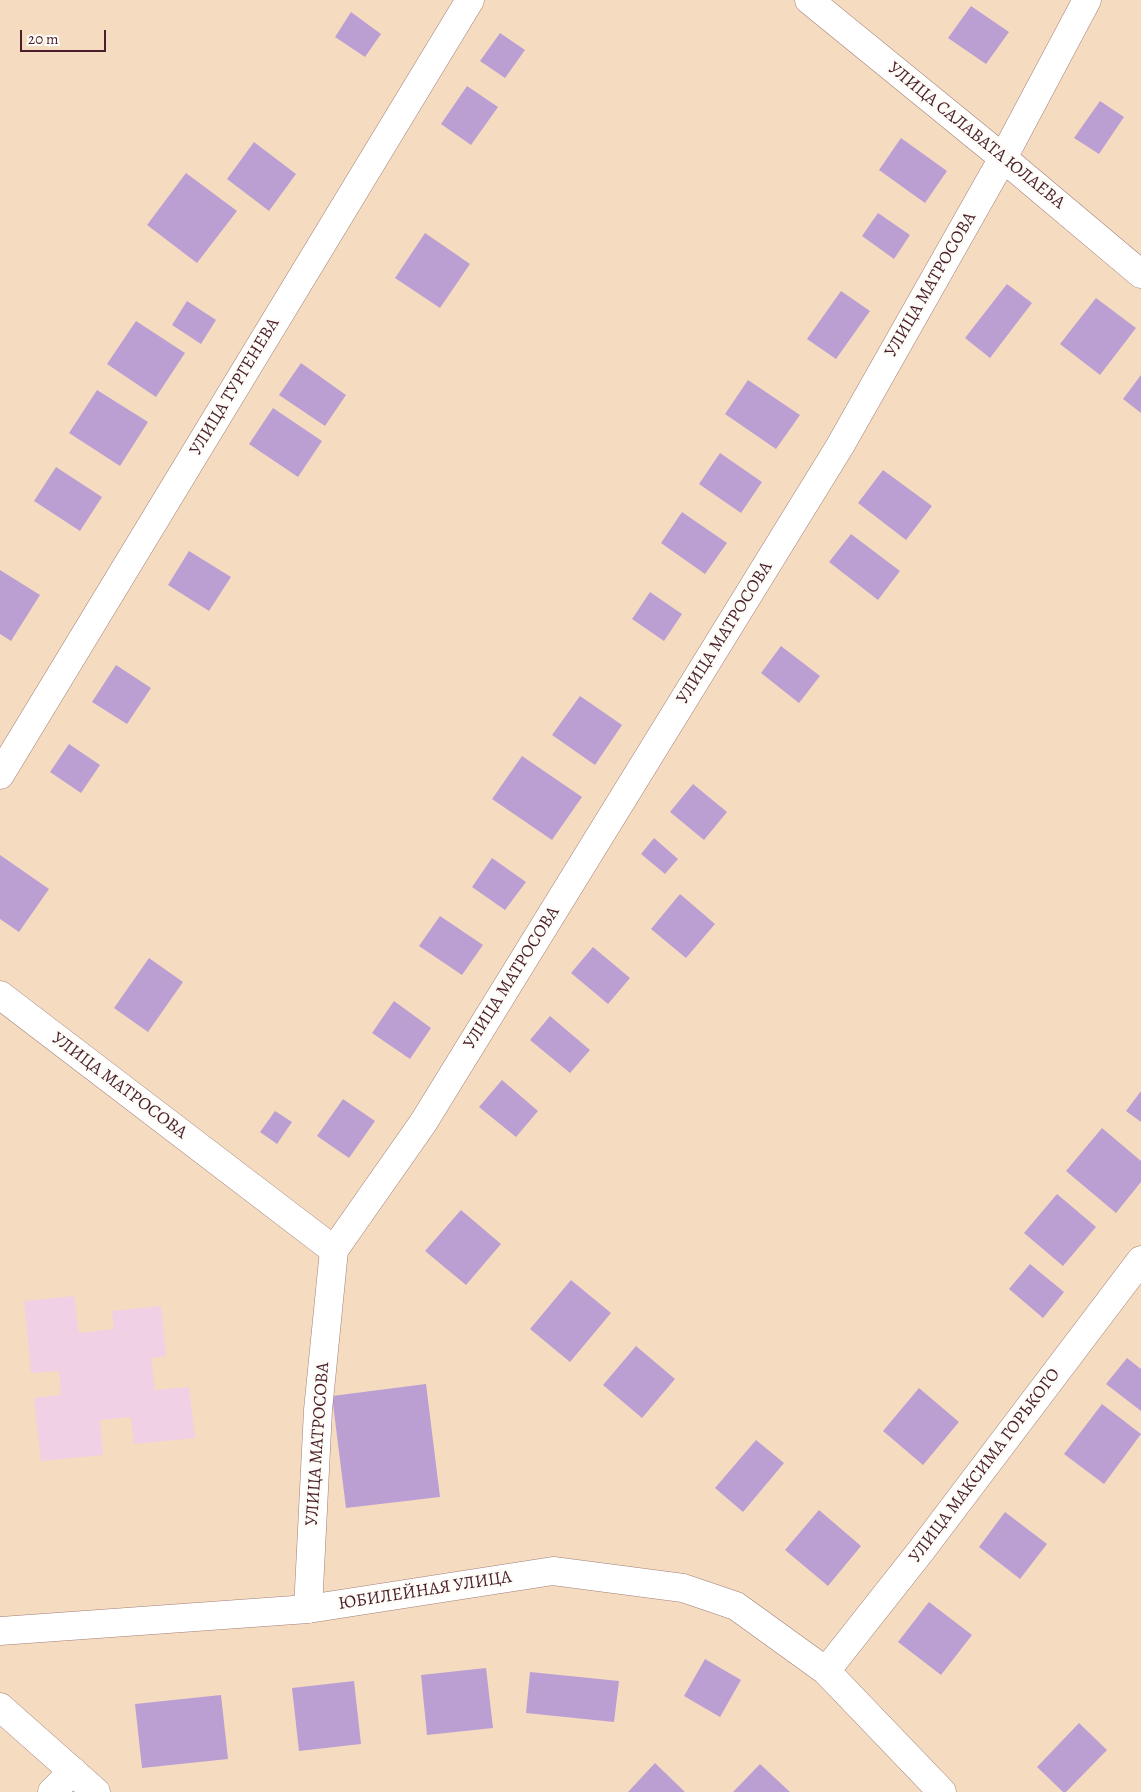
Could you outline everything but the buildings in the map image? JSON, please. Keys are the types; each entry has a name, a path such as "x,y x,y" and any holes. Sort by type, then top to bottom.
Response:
{"street":[{"name":"УЛИЦА ТУРГЕНЕВА","path":"0,775 470,0"},
{"name":"УЛИЦА САЛАВАТА ЮЛАЕВА","path":"809,0 1003,158 1141,274"},
{"name":"УЛИЦА МАТРОСОВА","path":"308,1609 318,1410 334,1250 423,1123 840,446 1003,158 1087,0"},
{"name":"УЛИЦА МАТРОСОВА","path":"0,994 334,1250"},
{"name":"УЛИЦА МАКСИМА ГОРЬКОГО","path":"826,1671 920,1552 1141,1260"},
{"name":"ЮБИЛЕЙНАЯ УЛИЦА","path":"0,1631 308,1609 553,1571 683,1588 736,1606 826,1671 942,1792"},
{"path":"0,1707 96,1792"},
{"path":"52,1792 73,1771"}],"shaded area":[{"path":"74,1296 79,1333 114,1329 112,1311 161,1306 166,1356 151,1358 155,1390 189,1387 195,1438 134,1444 131,1417 100,1420 103,1455 41,1461 34,1398 61,1395 59,1371 31,1373 24,1301"}]}
